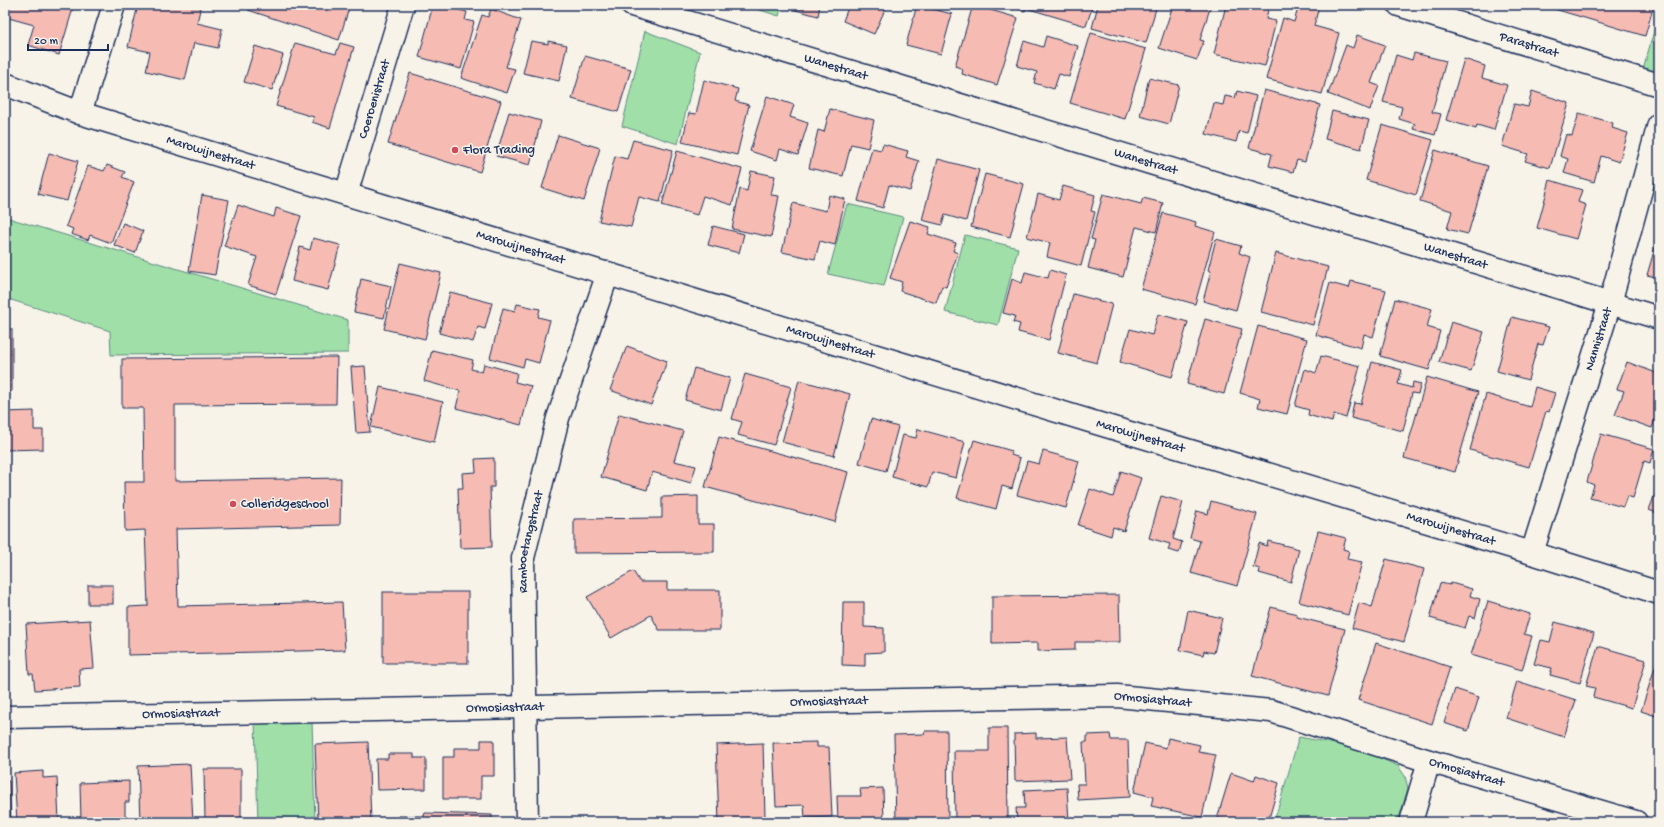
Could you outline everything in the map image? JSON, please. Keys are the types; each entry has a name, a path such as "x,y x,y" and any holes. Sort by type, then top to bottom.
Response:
{"street":[{"path":"80,113 114,5"},
{"name":"Coeroenistraat","path":"346,194 403,5"},
{"name":"Wanestraat","path":"632,5 1659,318"},
{"name":"Parastraat","path":"1400,5 1659,85"},
{"name":"Marowijnestraat","path":"5,84 80,113 1092,422 1532,553 1659,593"},
{"name":"Nannistraat","path":"1532,553 1610,303 1659,124"},
{"name":"Ramboetangstraat","path":"527,822 523,558 558,418 608,273"},
{"name":"Ormosiastraat","path":"5,717 1117,696 1271,711 1429,761 1626,820"},
{"path":"1411,822 1429,761"}],"green space":[{"path":"744,5 782,5 779,16"},
{"path":"1659,13 1659,74 1643,70"},
{"path":"645,31 700,52 678,144 622,126"},
{"path":"847,204 903,217 884,286 828,274"},
{"path":"5,217 348,320 348,353 111,355 110,331 5,298"},
{"path":"965,235 1018,248 998,325 945,312"},
{"path":"312,721 315,822 258,822 255,722"},
{"path":"1299,737 1357,748 1398,766 1405,776 1408,788 1398,822 1274,822"}],"building":[{"path":"7,5 74,5 59,55 28,45 34,25 5,17"},
{"path":"138,5 201,5 197,23 222,29 218,48 194,43 185,80 146,71 150,52 128,47"},
{"path":"249,5 340,5 349,8 339,40 248,10"},
{"path":"433,5 440,5 467,12 465,20 474,22 461,69 419,57"},
{"path":"793,5 820,5 818,16 792,9"},
{"path":"849,5 887,5 874,34 843,21"},
{"path":"917,5 952,14 941,54 906,45"},
{"path":"973,5 988,5 987,9 1018,18 997,85 962,74 963,69 955,66"},
{"path":"1004,5 1093,5 1086,26 1026,8 1025,11"},
{"path":"1098,5 1157,5 1146,43 1092,28"},
{"path":"1173,5 1211,5 1200,40 1204,41 1197,60 1159,48"},
{"path":"1226,5 1269,5 1266,19 1276,21 1265,66 1214,54"},
{"path":"1299,5 1318,10 1314,26 1339,33 1322,94 1266,79 1283,18 1294,22"},
{"path":"1541,5 1654,5 1645,36"},
{"path":"491,9 521,20 506,67 515,69 507,93 461,78 482,15 488,17"},
{"path":"1091,33 1146,49 1125,119 1070,103"},
{"path":"1357,35 1385,45 1371,83 1379,86 1370,110 1328,94 1346,45 1353,48"},
{"path":"1046,36 1078,46 1069,77 1059,74 1054,89 1034,83 1037,72 1017,66 1024,41 1043,47"},
{"path":"531,41 548,44 548,41 567,45 559,81 523,73"},
{"path":"295,43 336,54 340,43 354,47 330,128 312,122 314,117 276,106"},
{"path":"255,46 283,55 272,90 244,82"},
{"path":"1414,53 1446,61 1432,112 1441,114 1435,135 1413,129 1415,124 1399,119 1402,107 1383,102 1396,55 1412,60"},
{"path":"585,56 631,69 618,112 572,99"},
{"path":"1464,59 1485,66 1482,78 1507,85 1494,130 1477,125 1476,129 1446,120"},
{"path":"410,73 501,101 480,172 388,144"},
{"path":"1149,78 1179,85 1169,124 1140,116"},
{"path":"704,80 738,89 735,101 749,105 737,155 682,142 689,113 696,114"},
{"path":"1264,90 1320,105 1305,162 1297,160 1293,172 1269,166 1272,154 1249,148"},
{"path":"1237,91 1256,96 1247,133 1239,131 1236,142 1206,134 1214,103 1223,105 1225,96 1235,98"},
{"path":"1532,91 1569,103 1550,168 1525,161 1528,154 1502,146 1514,104 1528,107"},
{"path":"767,96 794,105 790,117 808,123 798,155 780,149 777,160 750,151"},
{"path":"830,109 874,120 868,148 851,144 843,176 809,168 818,130 824,132"},
{"path":"1332,111 1369,120 1361,149 1325,139"},
{"path":"509,112 541,121 530,165 496,156"},
{"path":"1579,113 1613,123 1612,128 1628,133 1619,162 1601,156 1594,182 1564,173 1568,159 1560,156 1566,134 1572,136"},
{"path":"1382,125 1433,140 1416,195 1366,180"},
{"path":"558,135 600,148 584,201 542,188"},
{"path":"633,140 673,150 660,202 639,197 631,227 599,221 615,156 627,159"},
{"path":"883,144 908,151 906,157 919,161 910,191 889,185 883,208 858,201 872,148 881,150"},
{"path":"1435,150 1488,166 1468,234 1447,229 1452,211 1420,201"},
{"path":"677,151 742,169 732,205 703,196 697,215 662,205"},
{"path":"49,153 78,161 67,201 38,194"},
{"path":"938,159 979,170 966,221 945,215 942,225 922,220"},
{"path":"107,165 125,172 122,177 134,182 111,243 90,235 88,240 71,234 73,229 66,226 88,166 104,171"},
{"path":"751,171 775,176 771,195 779,196 771,237 732,229 740,189 747,191"},
{"path":"985,174 1024,184 1010,237 971,227"},
{"path":"1550,180 1582,190 1578,202 1586,205 1576,239 1537,228"},
{"path":"1063,186 1095,195 1091,211 1095,212 1081,266 1047,257 1050,243 1027,237 1038,194 1059,200"},
{"path":"1103,194 1141,204 1143,198 1163,203 1156,232 1136,227 1123,277 1088,268 1095,240 1091,239"},
{"path":"202,195 229,200 215,275 189,271"},
{"path":"829,195 845,199 835,245 820,241 815,259 782,252 793,203 826,211"},
{"path":"238,205 274,217 276,208 301,216 276,294 248,285 257,257 224,246"},
{"path":"1163,213 1196,222 1195,226 1215,232 1195,304 1141,289"},
{"path":"910,221 930,227 928,234 956,243 953,251 958,253 946,287 942,286 936,303 900,291 902,282 890,278"},
{"path":"123,223 143,231 135,253 114,245"},
{"path":"713,226 744,234 739,253 708,245"},
{"path":"1659,234 1659,278 1647,275"},
{"path":"313,238 340,245 328,290 292,281 300,247 310,250"},
{"path":"1216,239 1241,246 1239,253 1250,257 1236,310 1203,301 1211,271 1208,270"},
{"path":"1276,253 1328,267 1313,325 1261,312"},
{"path":"400,263 441,273 425,339 384,329"},
{"path":"1050,270 1066,275 1049,340 1018,332 1020,324 1013,322 1015,316 1003,313 1012,279 1022,283 1025,272 1048,278"},
{"path":"361,279 391,286 384,318 354,312"},
{"path":"1351,281 1386,290 1373,337 1364,334 1361,348 1316,335 1330,283 1349,288"},
{"path":"450,292 492,303 485,329 478,327 473,342 439,333"},
{"path":"1073,294 1112,304 1097,363 1058,353"},
{"path":"1395,299 1432,309 1427,327 1440,331 1429,370 1380,356"},
{"path":"517,304 540,309 538,317 550,320 539,363 525,359 523,367 490,358 503,308 515,311"},
{"path":"1158,314 1188,322 1172,377 1120,362 1130,329 1152,335"},
{"path":"1512,317 1549,327 1543,345 1538,344 1528,380 1497,371"},
{"path":"1205,319 1242,329 1224,394 1187,384"},
{"path":"1451,322 1484,332 1471,371 1439,362"},
{"path":"1258,326 1307,339 1287,414 1258,407 1260,399 1240,393"},
{"path":"5,329 12,329 12,391 5,392"},
{"path":"627,346 667,361 651,405 610,390"},
{"path":"432,350 473,360 471,369 482,372 484,364 517,373 515,382 531,386 521,425 456,408 460,391 424,381"},
{"path":"1321,356 1360,366 1346,418 1334,414 1332,422 1308,415 1309,410 1295,406 1305,369 1316,373"},
{"name":"Colleridgeschool","path":"337,357 336,404 175,405 175,481 341,478 340,525 176,529 178,606 342,602 345,650 128,655 128,607 148,606 145,530 125,531 124,482 144,482 143,408 122,408 122,359"},
{"path":"1372,362 1402,370 1398,384 1412,388 1413,382 1421,384 1418,394 1412,393 1403,431 1351,418 1354,403 1361,404"},
{"path":"1627,362 1659,374 1659,407 1652,428 1615,415 1624,391 1617,389"},
{"path":"365,366 370,432 356,433 351,367"},
{"path":"694,368 730,378 721,410 685,400"},
{"path":"745,374 791,387 774,445 738,435 742,422 732,419"},
{"path":"1427,377 1478,392 1455,472 1404,458"},
{"path":"799,380 850,394 834,456 782,442"},
{"path":"380,387 443,402 434,442 371,427"},
{"path":"1535,387 1555,393 1549,412 1546,411 1529,467 1470,450 1486,394 1530,407"},
{"path":"34,411 34,430 43,430 43,449 5,450 5,412"},
{"path":"619,414 683,431 674,461 696,466 691,483 652,472 647,490 601,477"},
{"path":"871,419 898,427 886,471 859,463"},
{"path":"918,429 965,442 956,478 932,472 928,487 892,477 903,435 916,438"},
{"path":"1601,434 1654,449 1650,463 1644,461 1633,498 1627,496 1623,507 1590,498 1594,485 1587,482"},
{"path":"719,437 848,472 835,522 705,487"},
{"path":"974,440 1012,451 1011,455 1020,458 1012,489 1002,486 996,509 957,498"},
{"path":"1043,451 1079,461 1066,508 1017,495 1027,461 1039,464"},
{"path":"494,458 494,487 490,487 492,547 460,548 458,488 463,488 462,473 476,472 475,459"},
{"path":"1121,471 1141,478 1124,531 1113,527 1111,536 1078,525 1090,489 1113,497"},
{"path":"1659,483 1659,514 1649,510"},
{"path":"698,496 698,524 714,524 714,552 574,553 574,519 662,518 662,497"},
{"path":"1161,496 1183,502 1173,539 1182,542 1179,553 1168,550 1170,544 1149,538"},
{"path":"1211,501 1257,514 1237,586 1191,573 1200,541 1190,538 1197,511 1208,514"},
{"path":"1318,531 1346,538 1343,549 1349,551 1347,559 1362,562 1348,615 1299,602"},
{"path":"1268,541 1299,549 1291,582 1259,573 1260,569 1253,567 1259,543 1267,546"},
{"path":"1386,559 1424,569 1404,642 1352,628 1359,603 1372,607"},
{"path":"633,571 640,582 667,582 667,590 720,590 720,630 659,630 651,615 611,638 587,597"},
{"path":"1440,583 1450,585 1451,583 1472,589 1470,596 1480,599 1475,618 1469,616 1465,628 1430,618"},
{"path":"88,585 113,585 113,604 88,604"},
{"path":"383,592 468,592 468,663 383,663"},
{"path":"1119,595 1120,642 1075,642 1075,650 1038,651 1038,643 992,644 992,596"},
{"path":"1488,601 1530,614 1524,634 1532,636 1522,670 1471,655"},
{"path":"843,602 864,602 864,627 884,628 884,652 865,653 865,666 842,665"},
{"path":"1271,607 1297,614 1297,617 1345,629 1328,696 1252,676"},
{"path":"1188,610 1222,618 1214,653 1204,651 1203,655 1180,650"},
{"path":"90,620 94,668 79,669 80,687 35,690 33,674 29,674 26,624"},
{"path":"1555,622 1594,633 1580,683 1550,675 1552,668 1534,664 1541,640 1550,642"},
{"path":"1376,643 1450,667 1432,724 1358,700"},
{"path":"1598,646 1646,660 1632,708 1593,697 1595,688 1586,686"},
{"path":"5,650 9,650 9,687 5,687"},
{"path":"1659,658 1659,717 1641,711"},
{"path":"1517,681 1576,700 1564,737 1506,718"},
{"path":"1455,689 1479,697 1468,731 1444,723"},
{"path":"989,728 1007,728 1008,822 955,822 954,751 989,751"},
{"path":"925,731 947,731 948,822 896,822 894,735 924,734"},
{"path":"1036,733 1036,738 1067,737 1070,779 1015,781 1014,734"},
{"path":"1110,734 1111,740 1128,740 1130,797 1078,800 1077,784 1085,784 1083,742 1087,742 1087,735"},
{"path":"1168,738 1200,745 1198,752 1216,755 1202,817 1151,806 1153,797 1134,792 1145,743 1166,748"},
{"path":"481,740 494,740 494,776 481,776 481,799 443,799 443,757 454,757 454,748 481,748"},
{"path":"368,742 371,822 318,822 315,744"},
{"path":"817,742 817,747 829,747 832,817 805,818 804,805 776,806 773,743"},
{"path":"763,743 765,817 743,818 743,822 719,822 716,745"},
{"path":"388,754 414,754 414,758 426,758 426,789 377,790 376,759 388,759"},
{"path":"190,764 193,822 140,822 138,766"},
{"path":"204,769 241,769 241,818 237,818 237,822 205,820"},
{"path":"43,771 43,778 57,777 59,822 17,822 14,773"},
{"path":"1231,773 1254,781 1256,775 1279,783 1268,822 1216,822"},
{"path":"5,781 9,781 11,822 5,822"},
{"path":"129,781 129,802 125,802 125,822 81,822 80,783"},
{"path":"883,788 884,822 838,822 837,796 861,796 860,789"},
{"path":"1067,788 1069,822 1017,822 1016,808 1025,808 1024,790"},
{"path":"425,813 492,815 492,822 398,822 399,816 424,816"},
{"path":"626,820 626,822 568,822 568,821"}],"place":[{"name":"Flora Trading","path":"455,150"},
{"name":"Colleridgeschool","path":"233,504"}]}
